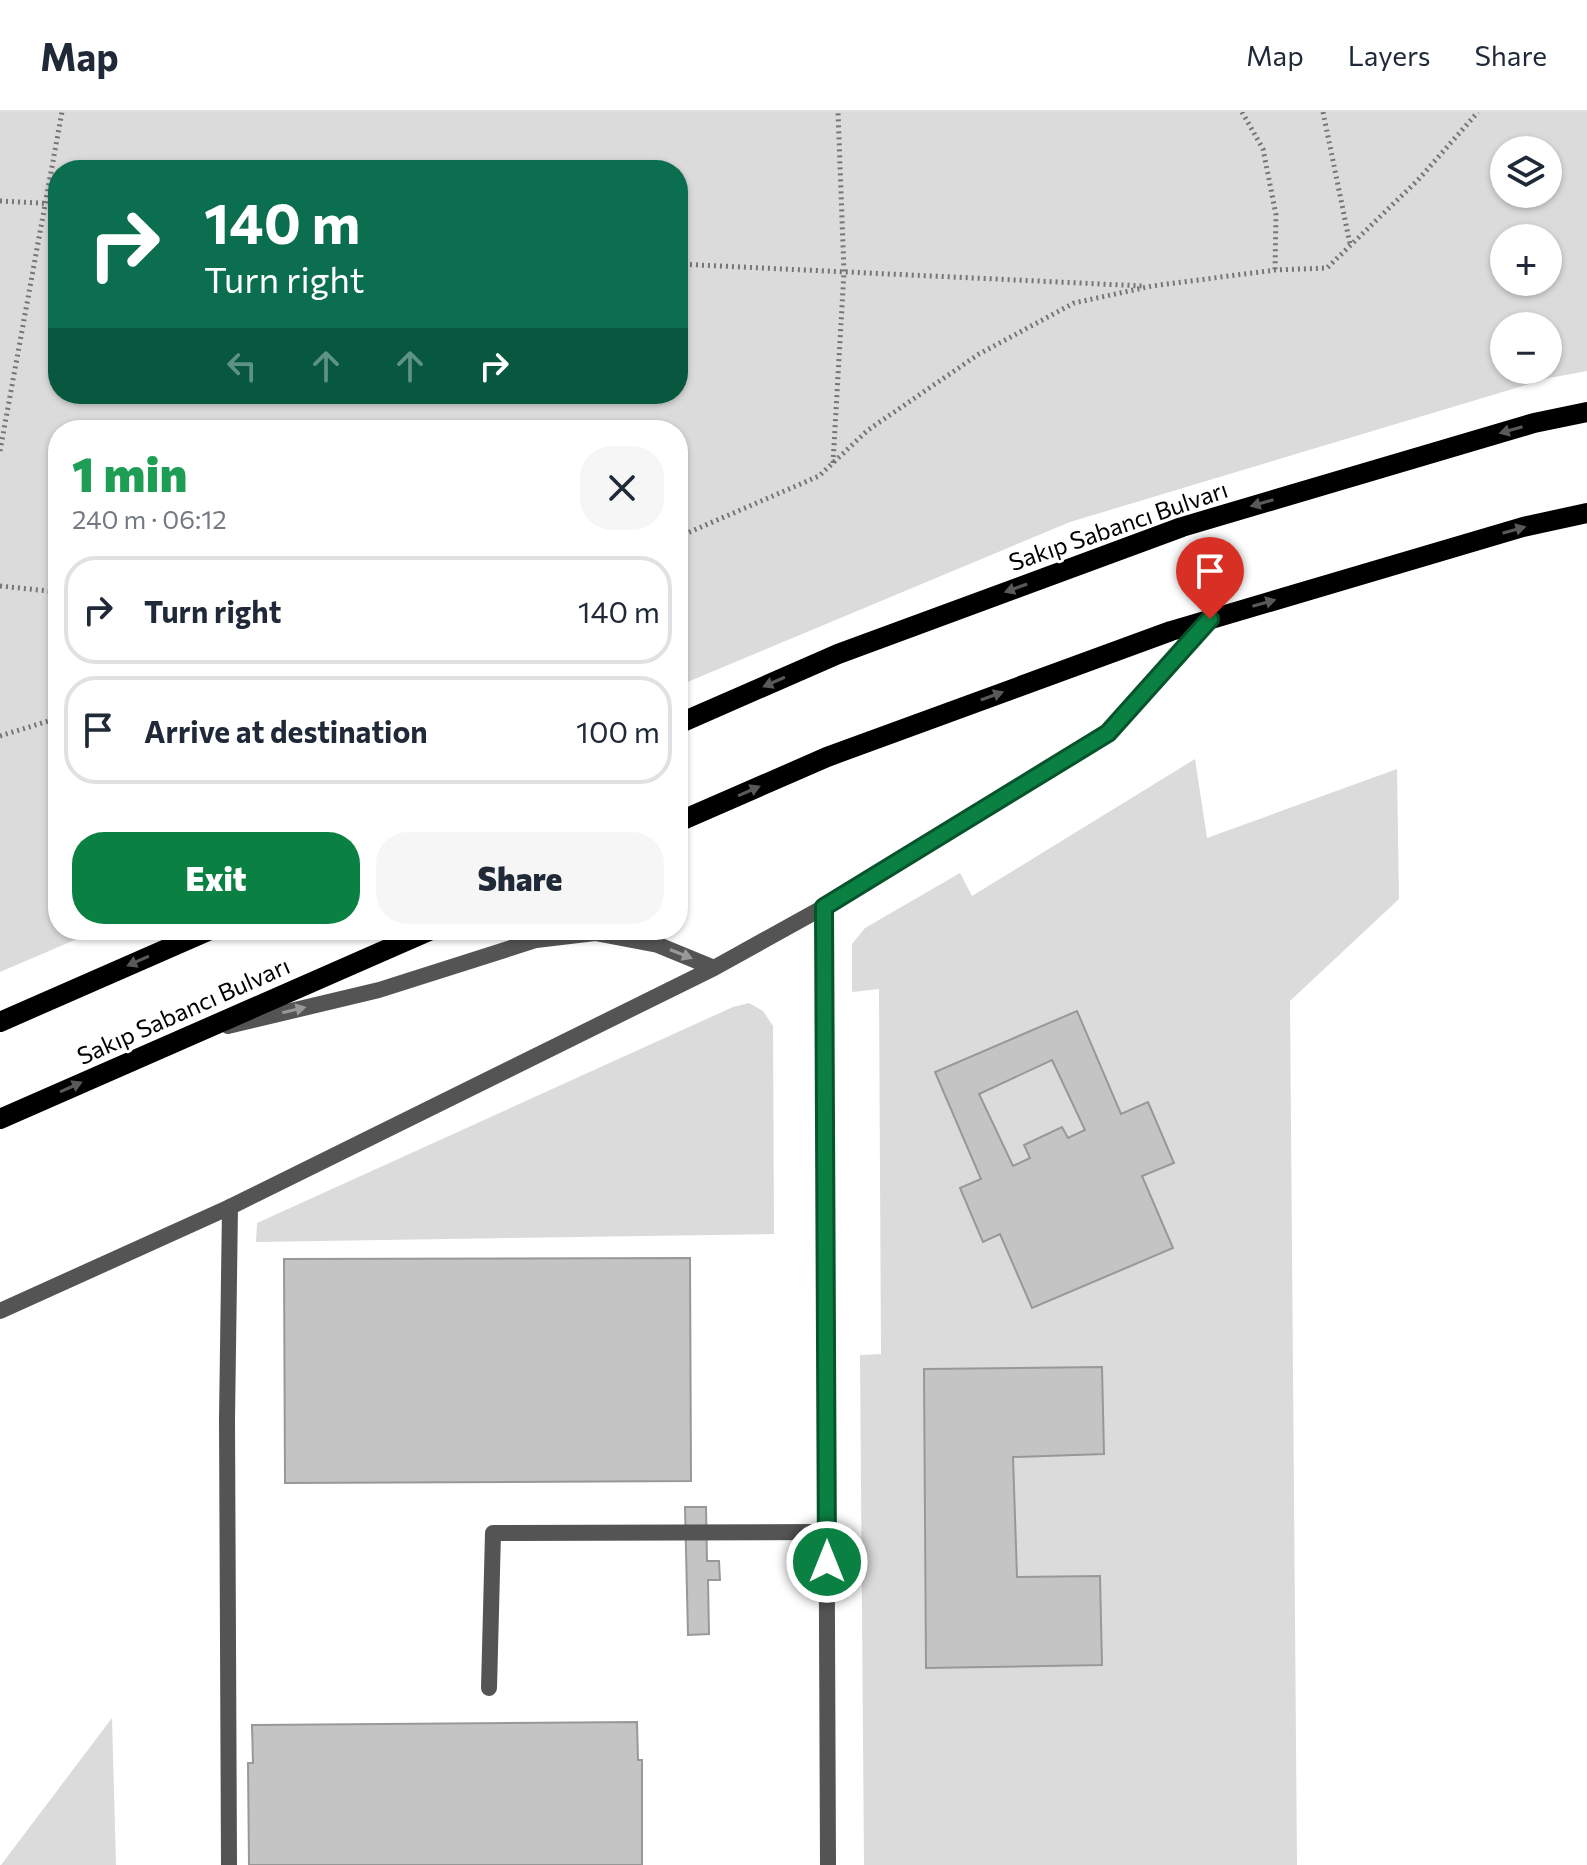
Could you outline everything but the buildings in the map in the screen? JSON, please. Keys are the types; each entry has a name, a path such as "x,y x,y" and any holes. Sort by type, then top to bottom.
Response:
{"main road":[{"name":"Sakıp Sabancı Bulvarı","path":"688,720 838,654 1182,527 1534,423 1587,412"},
{"path":"688,818 827,757 1171,631 1523,527 1587,513"},
{"path":"0,1022 187,940"},
{"name":"Sakıp Sabancı Bulvarı","path":"0,1119 408,940"}],"street":[{"path":"0,1311 230,1207 714,968 824,907 1108,733 1210,619"},
{"path":"824,907 828,1865"},
{"path":"191,1035 379,990 536,940"},
{"path":"632,940 658,945 714,968"},
{"path":"229,1865 227,1419 230,1207"},
{"path":"489,1688 493,1533 827,1532"}],"path":[{"path":"53,160 62,112"},
{"path":"833,463 844,272 838,112"},
{"path":"1242,112 1263,149 1276,215 1275,270"},
{"path":"1323,112 1351,245"},
{"path":"688,533 819,476 868,430 979,354 1074,303 1152,286 1275,270 1327,268 1418,180 1478,112"},
{"path":"0,451 48,187"},
{"path":"0,201 48,203"},
{"path":"688,264 1152,286"},
{"path":"0,586 48,591"},
{"path":"0,736 48,721"}],"shaded area":[{"path":"0,112 1587,112 1587,371 1562,376 1562,312 1490,312 1490,384 1529,384 1070,522 688,682 688,420 48,420 48,940 75,940 0,972"},
{"path":"1195,759 1207,838 1397,769 1399,899 1290,1001 1297,1865 864,1865 860,1355 881,1354 879,989 852,992 852,944 865,928 960,873 972,896"},
{"path":"749,1003 763,1011 773,1026 774,1234 256,1242 257,1223 733,1007"},
{"path":"112,1718 116,1865 1,1865"}],"route":[{"path":"827,1562 824,907 1108,733 1210,619"}]}
